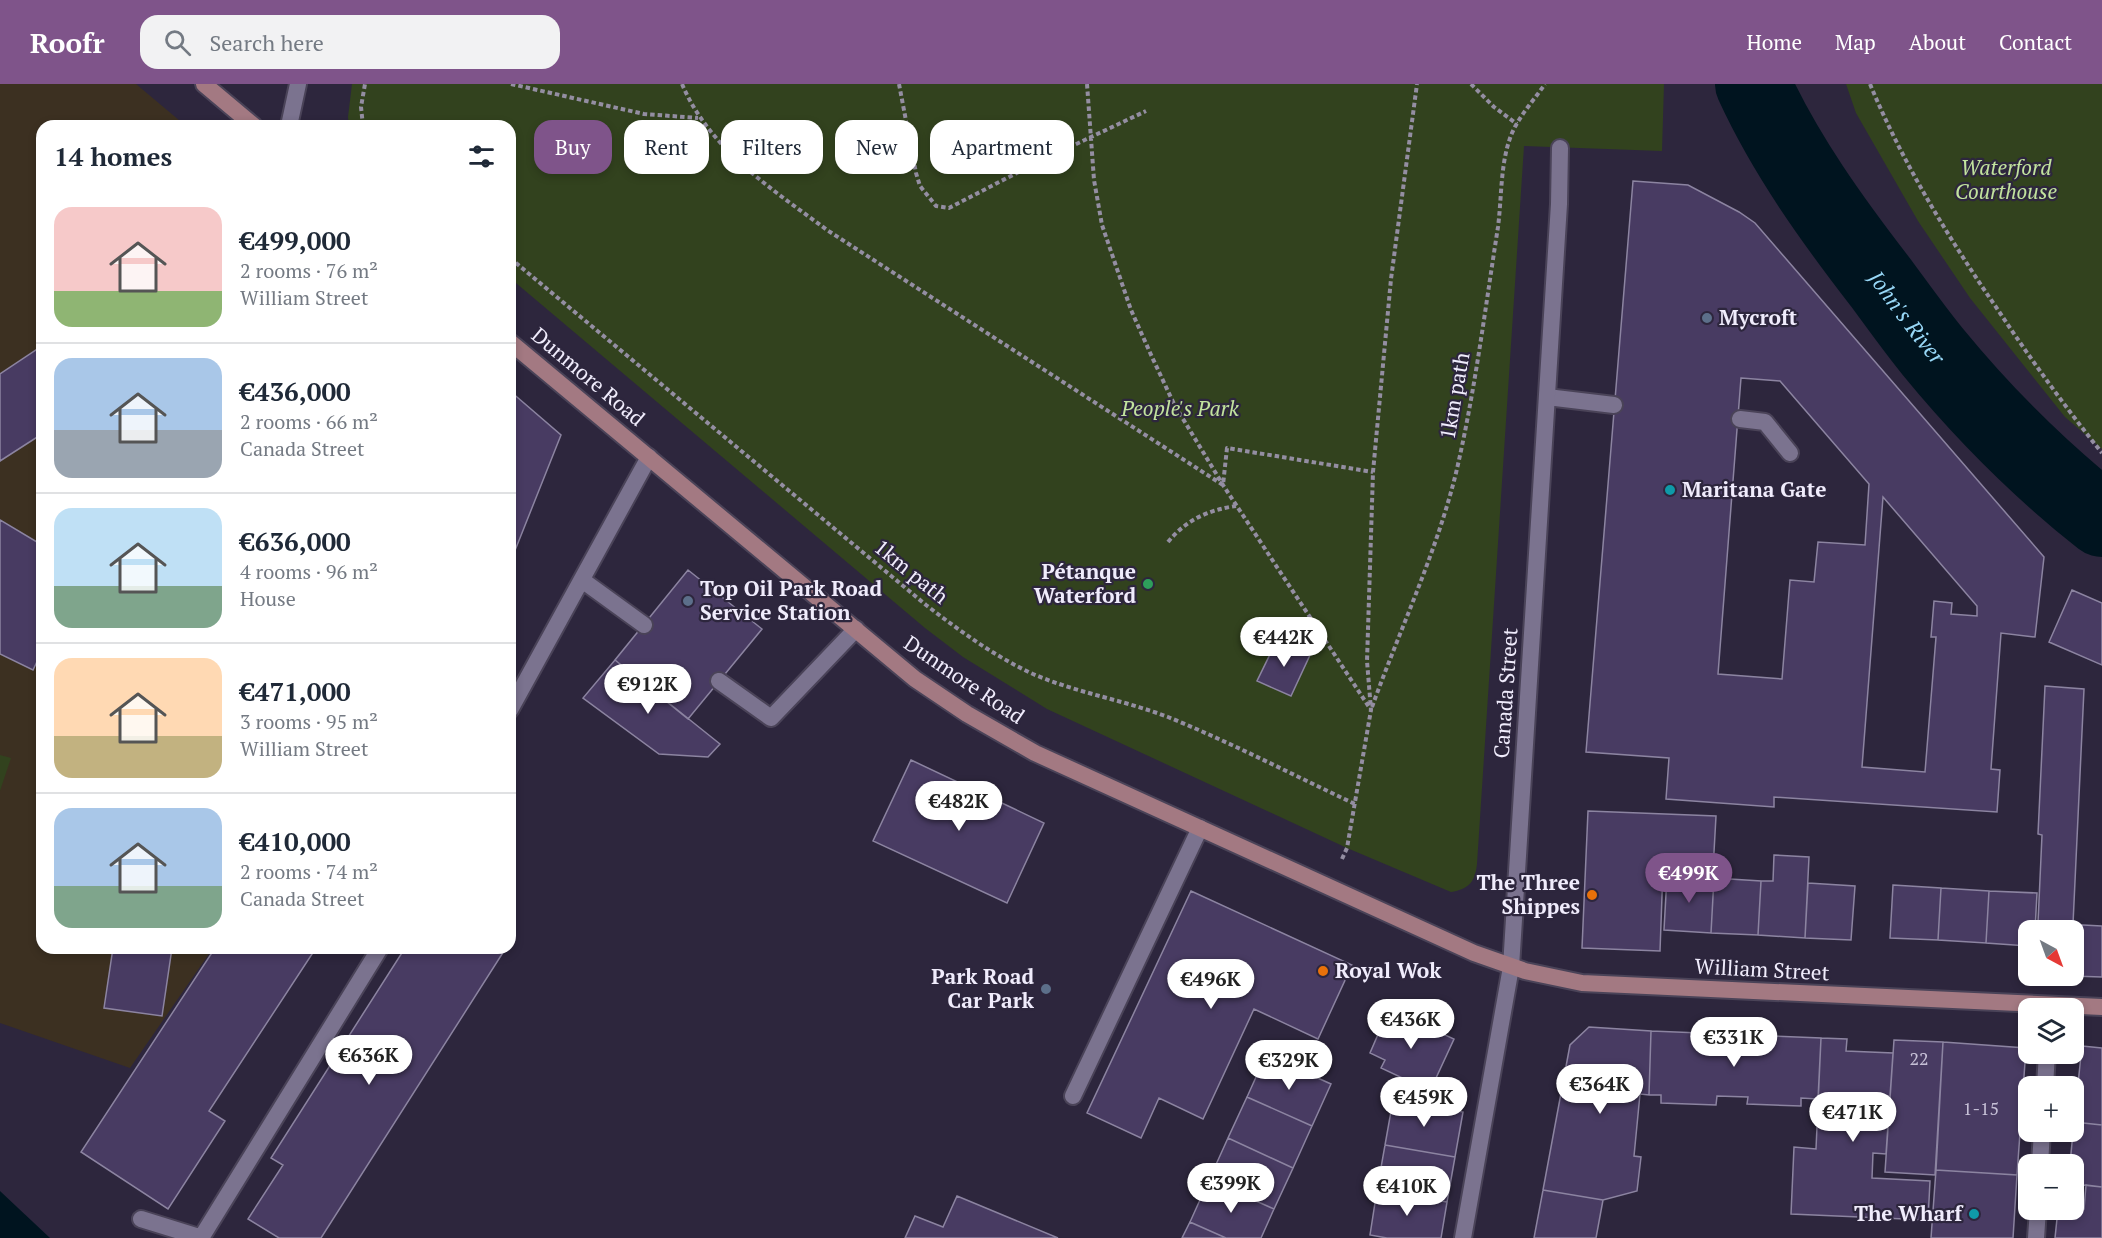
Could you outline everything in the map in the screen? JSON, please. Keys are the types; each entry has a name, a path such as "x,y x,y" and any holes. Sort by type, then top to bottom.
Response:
{"main road":[{"path":"204,84 247,120"},
{"name":"Dunmore Road","path":"516,347 915,679 989,728 1035,753 1429,933"},
{"name":"William Street","path":"1429,933 1510,967 1560,980 1606,985 2018,1004"},
{"name":"William Street","path":"2084,1007 2102,1007"}],"street":[{"path":"290,120 298,84"},
{"name":"Canada Street","path":"1463,1238 1510,967 1559,204 1560,148"},
{"path":"1547,397 1614,405"},
{"path":"1740,419 1765,422 1790,453"},
{"path":"516,699 649,457"},
{"path":"582,580 644,625"},
{"path":"719,681 771,718 856,629"},
{"path":"1074,1096 1200,828"},
{"path":"141,1219 201,1238 376,954"},
{"path":"2036,1238 2037,1220"}],"path":[{"path":"362,120 361,107 365,84"},
{"path":"511,84 634,112 699,118"},
{"path":"682,84 699,118 722,146 741,164 827,230 1223,485"},
{"path":"899,84 920,186 936,206 949,208 1034,164 1146,111"},
{"path":"1087,84 1090,138 1102,225 1131,310 1174,404 1236,506 1288,581 1371,710"},
{"path":"1330,887 1347,848 1371,710 1367,661 1374,472 1391,279 1418,84"},
{"path":"1471,84 1494,107 1517,124"},
{"name":"1km path","path":"1371,710 1443,521 1471,400 1498,223 1505,158 1517,124 1545,84"},
{"path":"1870,84 1892,135 1945,230 2044,377 2102,453"},
{"name":"1km path","path":"516,263 926,605 988,650 1033,674 1056,683 1118,700 1170,718 1355,804"},
{"path":"1223,485 1227,448 1374,472"},
{"path":"1168,542 1180,528 1192,519 1207,512 1236,506"}],"shaded area":[{"path":"0,84 136,84 179,120 36,120 36,954 209,954 130,1068 0,1023"}],"green space":[{"name":"People's Park","path":"352,84 1664,84 1662,151 1524,146 1477,864 1473,880 1467,887 1451,892 1347,848 1047,709 963,657 925,628 516,283 516,120 348,120"},
{"name":"Waterford Courthouse","path":"1846,84 2102,84 2102,449 2065,417 1970,298 1918,221 1856,113"},
{"path":"0,755 11,758 0,791"}],"water":[{"path":"0,1191 50,1238 0,1238"}],"building":[{"name":"Maritana Gate","path":"1633,181 1688,185 1755,223 2044,557 2035,637 2001,633 1991,769 2000,770 1997,812 1774,797 1774,807 1666,799 1669,758 1586,752","holes":["1741,378 1780,381 1869,484 1865,545 1818,542 1814,582 1790,580 1782,679 1718,674","1883,497 1977,606 1977,616 1951,614 1952,603 1934,601 1931,637 1936,637 1925,772 1862,767"]},
{"path":"36,350 36,438 0,461 0,374"},
{"path":"516,396 561,435 516,548"},
{"path":"0,520 36,541 36,664 33,670 0,654"},
{"path":"688,570 762,629 688,719 615,660"},
{"path":"2072,590 2102,603 2102,665 2049,642"},
{"path":"1277,640 1310,655 1291,696 1257,681"},
{"path":"615,660 720,744 708,757 659,754 583,698"},
{"path":"2045,686 2084,689 2073,920 2038,920 2042,835 2038,834"},
{"path":"911,760 1044,823 1007,903 873,841"},
{"path":"1588,811 1716,816 1713,870 1663,868 1660,951 1582,948"},
{"path":"1774,855 1809,857 1805,938 1758,935 1761,881 1773,881"},
{"path":"1667,876 1714,878 1711,933 1664,930"},
{"path":"1714,878 1761,881 1758,935 1711,933"},
{"path":"1808,883 1855,886 1851,940 1805,938"},
{"path":"1893,885 1941,888 1938,940 1890,938"},
{"path":"1941,888 1989,891 1986,943 1938,940"},
{"path":"1191,891 1352,965 1318,1039 1254,1009 1203,1119 1159,1098 1141,1138 1087,1113"},
{"path":"1989,891 2037,893 2036,920 2018,920 2018,945 1986,943"},
{"path":"2084,925 2102,926 2102,977 2084,976"},
{"path":"112,954 171,954 162,1016 104,1008"},
{"path":"211,954 312,954 209,1111 225,1121 168,1209 81,1152"},
{"path":"401,954 502,954 321,1238 279,1238 248,1219 283,1165 271,1158"},
{"path":"1389,1009 1454,1039 1430,1091 1381,1068 1385,1060 1370,1053"},
{"path":"1589,1027 1651,1031 1649,1095 1640,1094 1634,1156 1641,1157 1637,1191 1603,1200 1543,1190 1570,1045"},
{"path":"1651,1031 1821,1038 1818,1099 1801,1098 1801,1106 1747,1104 1748,1097 1717,1096 1716,1105 1661,1103 1661,1095 1649,1095"},
{"path":"1821,1038 1847,1039 1846,1051 1893,1053 1886,1154 1873,1153 1872,1178 1930,1181 1928,1220 1791,1214 1794,1147 1816,1149"},
{"path":"1894,1040 1943,1042 1935,1175 1885,1172"},
{"path":"1943,1042 2018,1047 2018,1064 2025,1064 2024,1076 2018,1076 2019,1142 2017,1175 1936,1170"},
{"path":"2084,1046 2102,1048 2102,1125 2084,1123 2084,1076 2079,1076 2080,1064 2084,1064"},
{"path":"1266,1055 1331,1084 1312,1126 1247,1097"},
{"path":"1247,1097 1312,1126 1293,1168 1228,1138"},
{"path":"1393,1100 1463,1112 1455,1157 1385,1145"},
{"path":"2084,1123 2102,1125 2102,1187 2084,1185 2084,1154 2071,1154 2072,1142 2084,1142"},
{"path":"1228,1138 1293,1168 1274,1209 1209,1180"},
{"path":"1385,1145 1455,1157 1447,1202 1377,1190"},
{"name":"The Wharf","path":"1936,1170 2017,1175 2013,1238 1931,1238"},
{"path":"1209,1180 1274,1209 1261,1238 1226,1238 1190,1222"},
{"path":"2086,1185 2102,1187 2102,1238 2055,1238 2057,1220 2084,1220"},
{"path":"1377,1190 1447,1202 1441,1238 1387,1238 1370,1235"},
{"path":"1543,1190 1603,1200 1596,1238 1534,1238"},
{"path":"957,1196 1058,1238 905,1238 915,1216 943,1227"},
{"path":"1190,1222 1226,1238 1182,1238"}],"waterway":[{"name":"John's River","path":"1753,84 1780,137 1811,187 1926,344 2013,440 2056,481 2102,519"}],"place":[{"name":"Mycroft","path":"1707,318"},
{"name":"Maritana Gate","path":"1670,490"},
{"name":"Pétanque Waterford","path":"1148,584"},
{"name":"Top Oil Park Road Service Station","path":"688,601"},
{"name":"The Three Shippes","path":"1592,895"},
{"name":"Royal Wok","path":"1323,971"},
{"name":"Park Road Car Park","path":"1046,989"},
{"name":"The Wharf","path":"1974,1214"}]}
